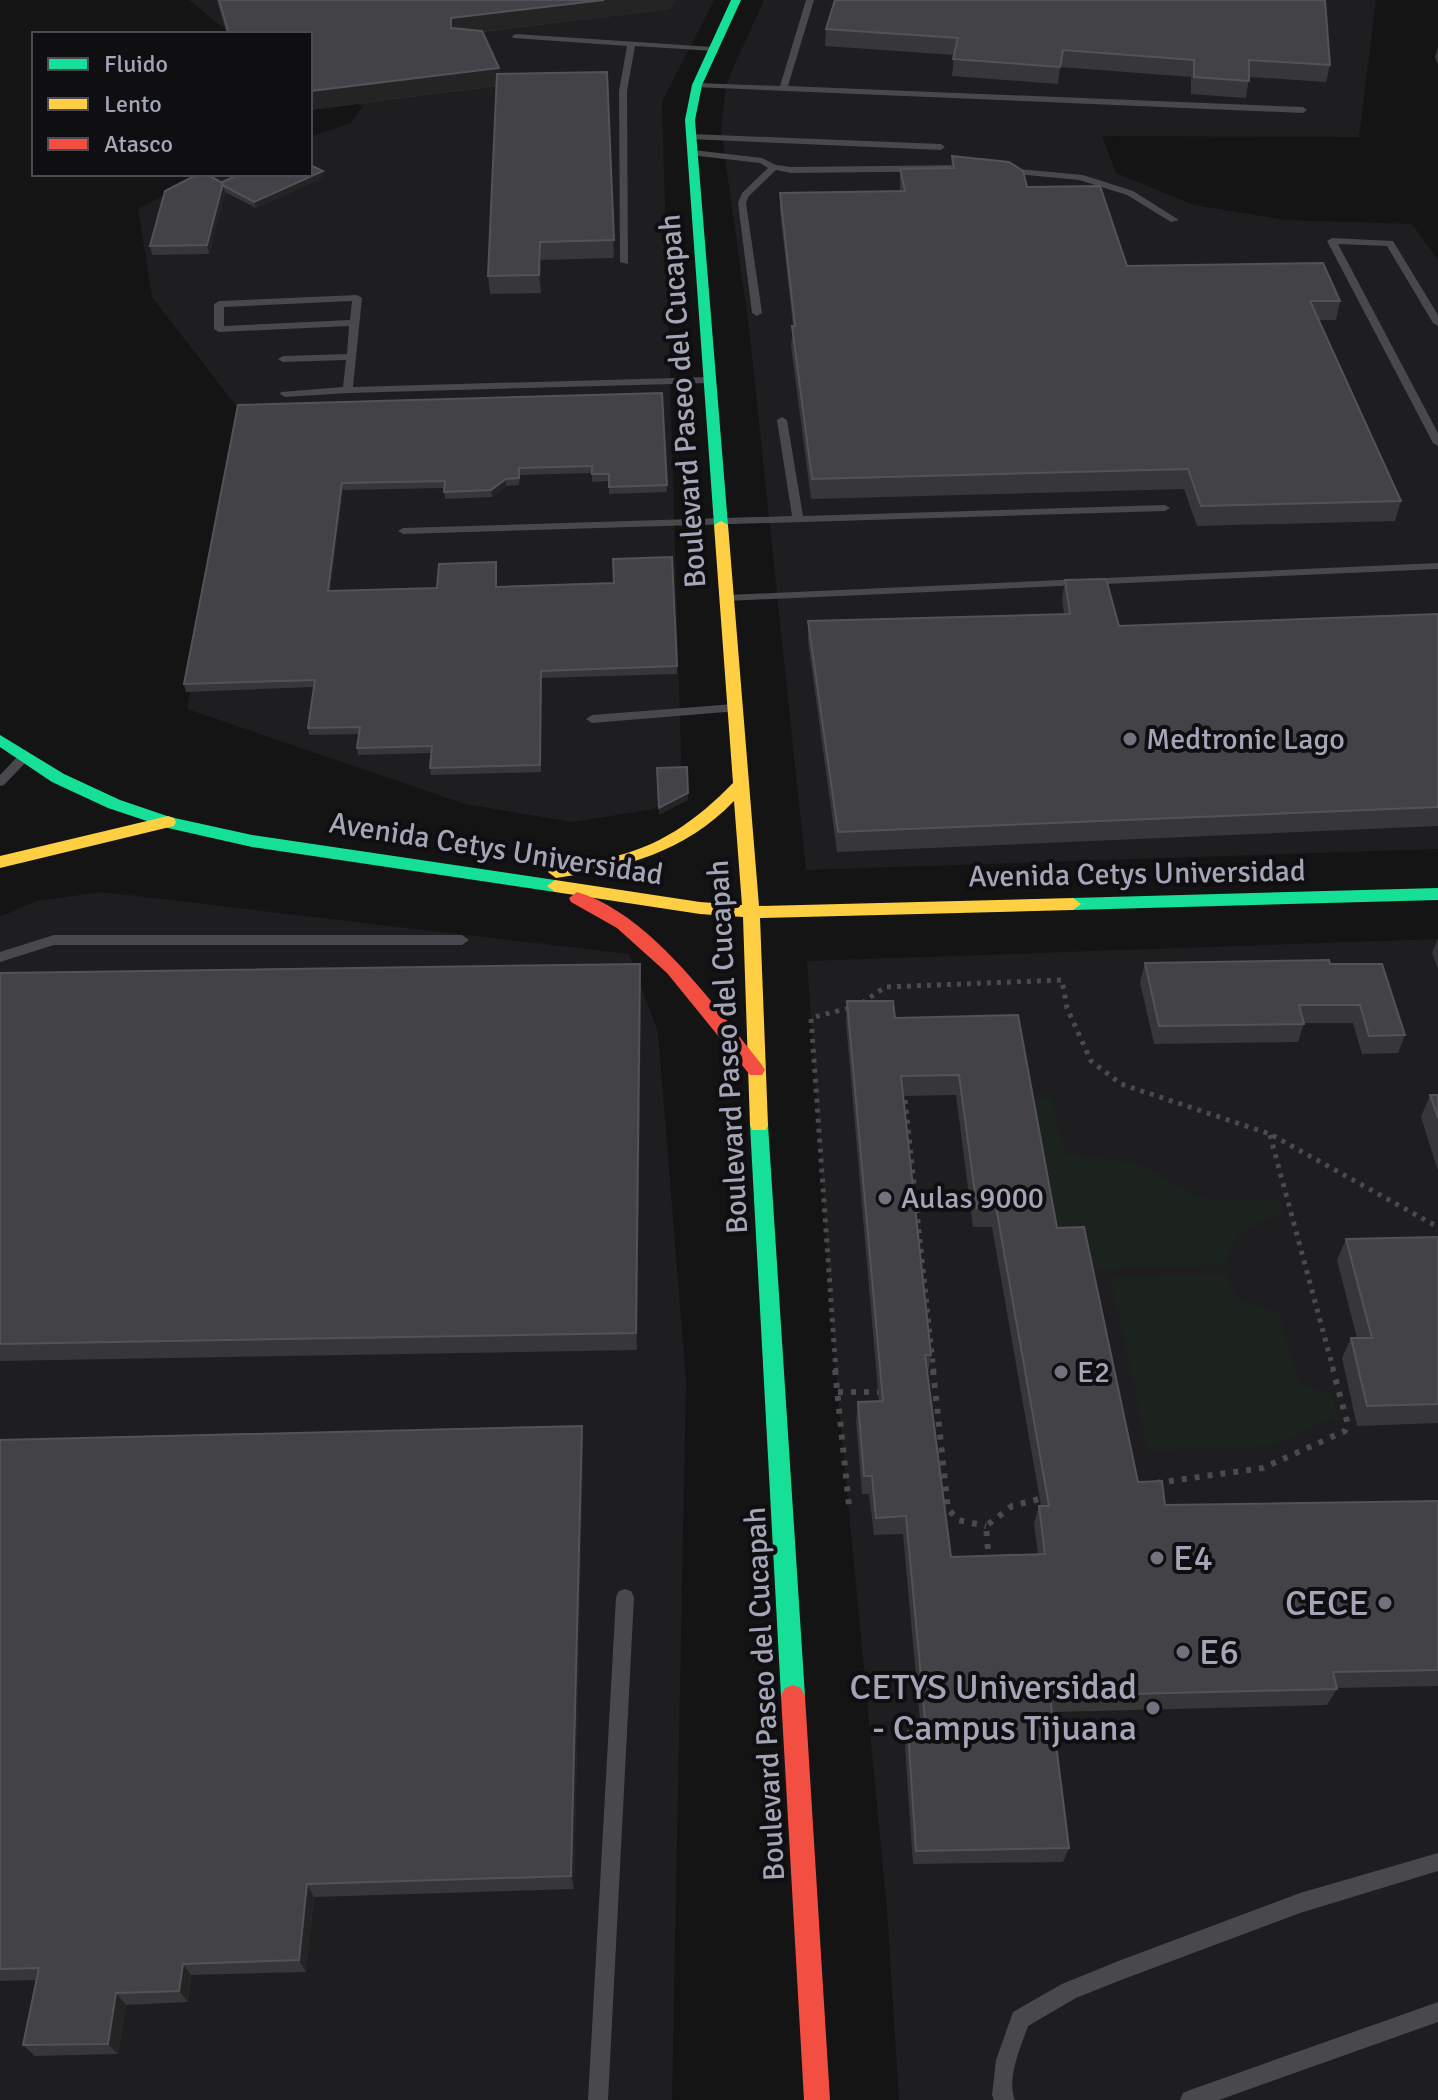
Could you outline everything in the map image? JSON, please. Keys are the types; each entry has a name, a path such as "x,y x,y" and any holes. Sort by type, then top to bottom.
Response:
{"main road":[{"name":"Boulevard Paseo del Cucapah","path":"736,0 697,85 690,120 751,912 756,1070 817,2100"},
{"name":"Avenida Cetys Universidad","path":"0,740 58,778 114,804 168,822 252,841 700,908 751,912 1438,894"},
{"path":"510,878 605,866 647,854 682,838 709,819 741,785"},
{"path":"0,862 168,822"},
{"path":"556,885 623,924 673,968 756,1070"}],"lane":[{"path":"783,88 810,0"},
{"path":"516,36 713,49"},
{"path":"625,262 623,91 631,44"},
{"path":"697,85 1303,110"},
{"path":"692,145 941,147"},
{"path":"692,145 791,170 977,169"},
{"path":"757,313 742,203 745,195 774,167"},
{"path":"992,170 1080,177 1130,193 1174,220"},
{"path":"1438,323 1390,243 1332,241 1433,422 1438,443"},
{"path":"348,390 357,298 219,304 219,329 354,323"},
{"path":"283,359 351,357"},
{"path":"285,394 710,380"},
{"path":"782,420 798,520"},
{"path":"403,531 1165,508"},
{"path":"726,598 1438,566"},
{"path":"592,719 735,708"},
{"path":"0,782 25,756"},
{"path":"0,957 54,940 462,940"},
{"path":"598,2100 625,1597"},
{"path":"1005,2100 1002,2095 1006,2060 1020,2019 1069,1991 1300,1903 1438,1862"},
{"path":"1190,2100 1438,2012"}],"path":[{"path":"849,1506 811,1018 839,1013 864,1003 885,987 1062,980 1067,1008 1091,1061 1121,1084 1270,1134 1438,1227"},
{"path":"902,1078 948,1509 958,1520 986,1526"},
{"path":"1140,1485 1263,1468 1345,1431 1348,1425 1270,1134"},
{"path":"921,1391 935,1391"},
{"path":"838,1392 894,1392"},
{"path":"991,1570 986,1526 994,1516 1018,1502 1048,1498"}],"shaded area":[{"path":"189,0 714,0 662,102 682,789 654,809 573,822 465,804 187,709 243,415 152,297 138,209 200,176 312,176 312,136 351,123 363,106 312,85 312,32 229,32"},
{"path":"764,0 1376,0 1359,137 1102,136 1116,173 1194,205 1285,220 1412,224 1438,260 1438,849 806,870 750,336 721,129 726,84"},
{"path":"102,892 629,954 658,1032 686,1380 672,2100 0,2100 0,917 36,901"},
{"name":"CETYS Universidad - Campus Tijuana","path":"1438,939 1438,2100 899,2100 887,1910 835,1365 807,961"},
{"path":"1025,1098 1051,1098 1065,1153 1140,1164 1196,1197 1232,1201 1280,1199 1283,1214 1245,1230 1232,1244 1227,1265 1084,1269 1052,1247"},
{"path":"1225,1273 1233,1290 1244,1301 1278,1311 1300,1386 1327,1391 1334,1400 1336,1417 1270,1446 1148,1451 1111,1278"}],"building":[{"path":"219,0 604,0 451,18 451,28 482,31 499,68 312,91 312,32 228,32"},
{"path":"835,0 1325,0 1330,65 1249,60 1249,81 1194,77 1194,60 1063,50 1060,67 953,59 958,38 826,29"},
{"path":"607,72 614,240 540,242 539,275 488,276 497,74"},
{"path":"952,156 1009,162 1023,171 1027,187 1100,186 1127,266 1323,263 1340,301 1310,301 1401,501 1201,506 1188,469 812,479 792,326 795,326 780,193 905,191 900,169 954,168"},
{"path":"312,166 323,171 312,176"},
{"path":"194,176 210,176 223,183 207,245 150,246 165,191"},
{"path":"236,176 312,176 254,202 222,185 222,182"},
{"path":"662,393 667,485 609,487 609,474 592,474 592,466 519,468 519,478 506,479 491,490 444,492 445,481 342,483 328,591 437,588 439,564 496,562 496,587 614,583 613,559 672,557 677,666 541,671 540,765 430,768 432,746 357,748 360,727 308,728 315,680 184,684 238,405"},
{"name":"Medtronic Lago","path":"1106,579 1119,626 1438,614 1438,807 838,832 808,621 1070,614 1065,580"},
{"path":"687,767 688,793 659,808 657,768"},
{"path":"1329,960 1330,964 1382,964 1405,1035 1369,1036 1360,1005 1299,1005 1304,1024 1159,1026 1145,963"},
{"path":"640,964 636,1333 0,1344 0,973"},
{"path":"847,1001 893,1001 895,1018 1018,1015 1057,1228 1084,1227 1138,1482 1162,1481 1165,1505 1438,1501 1438,1670 1333,1672 1337,1689 1050,1696 1069,1848 916,1851 908,1731 926,1731 906,1516 876,1518 872,1476 864,1476 858,1402 883,1401","holes":["959,1075 977,1208 996,1207 1049,1506 1039,1506 1045,1554 951,1557 925,1355 931,1355 901,1076"]},
{"path":"1430,1095 1438,1095 1438,1118"},
{"path":"1438,1237 1438,1404 1367,1406 1351,1338 1372,1338 1346,1239"},
{"path":"582,1426 571,1876 307,1884 299,1960 183,1964 179,1991 116,1993 108,2044 23,2045 39,1968 0,1969 0,1440"}],"traffic: fast":[{"path":"721,525 690,120 697,85 736,0"},
{"path":"0,740 58,778 114,804 168,822 252,841 555,886"},
{"path":"1073,904 1438,894"},
{"path":"759,1125 793,1696"}],"traffic: slow":[{"path":"721,525 751,912 759,1125"},
{"path":"556,872 611,863 658,848 700,824 741,785"},
{"path":"0,862 168,822"},
{"path":"555,886 700,908 751,912 1073,904"}],"traffic: jam":[{"path":"577,898 623,924 673,968 756,1070"},
{"path":"793,1696 817,2100"}],"place":[{"name":"Medtronic Lago","path":"1130,739"},
{"name":"Aulas 9000","path":"885,1198"},
{"name":"E2","path":"1061,1372"},
{"name":"E4","path":"1157,1558"},
{"name":"CECE","path":"1385,1603"},
{"name":"E6","path":"1183,1652"},
{"name":"CETYS Universidad - Campus Tijuana","path":"1153,1708"}]}
